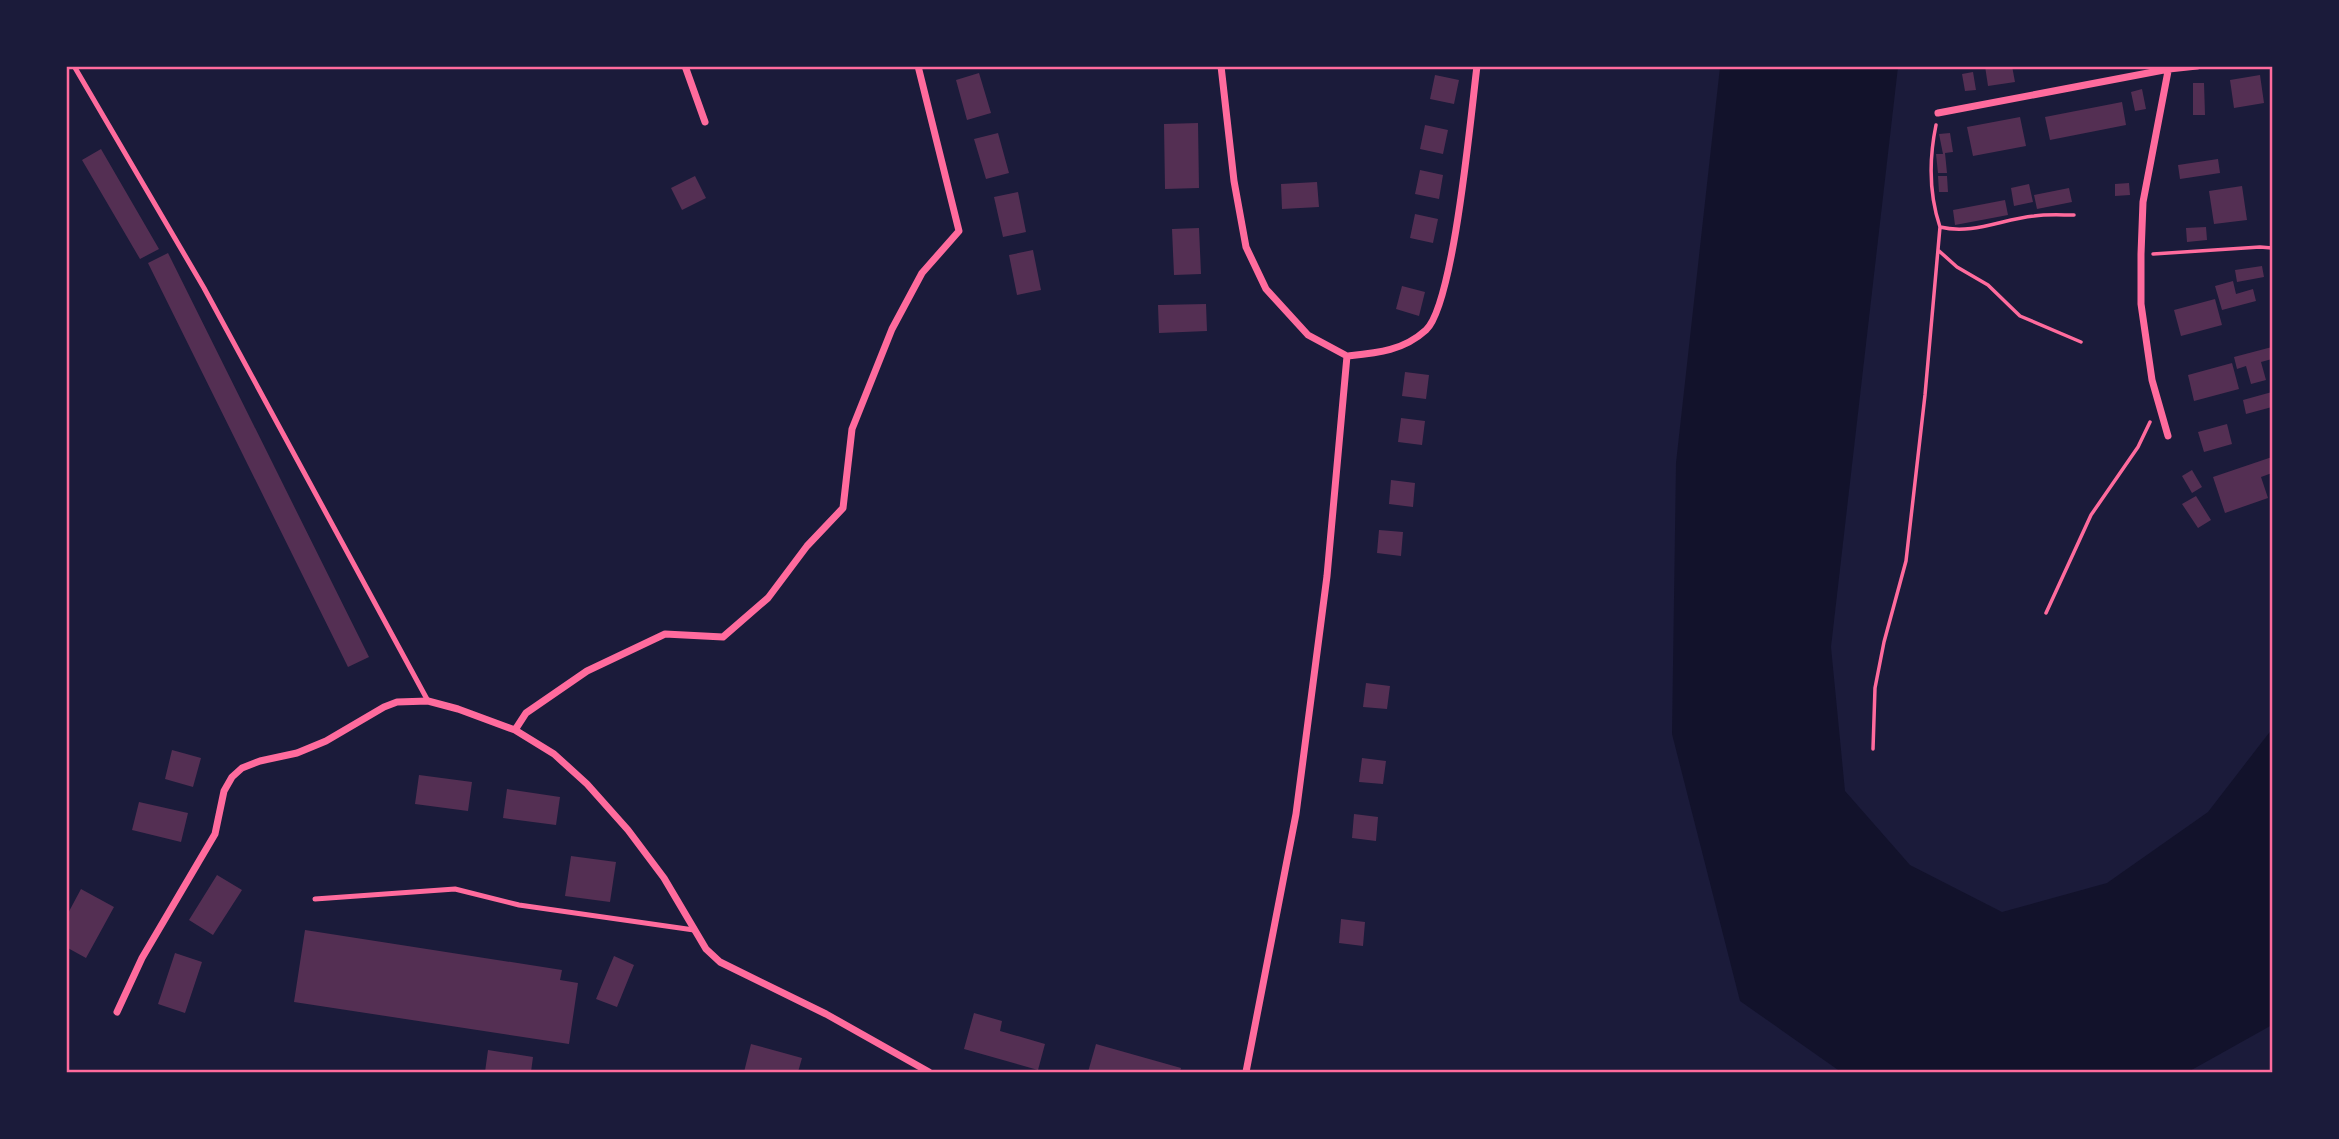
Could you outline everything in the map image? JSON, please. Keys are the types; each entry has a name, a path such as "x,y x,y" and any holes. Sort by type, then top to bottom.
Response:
{"street":[{"path":"685,66 705,122"},
{"path":"515,730 526,713 587,671 665,634 723,637 768,598 807,546 843,508 852,429 892,329 922,273 959,231 918,66"},
{"path":"1221,66 1234,181 1246,247 1266,289 1308,335 1347,356 1376,354 1403,347 1429,328 1444,292 1449,267 1477,66"},
{"path":"1938,113 2169,68 2197,66"},
{"path":"2168,436 2152,380 2141,304 2141,254 2143,202 2169,68"},
{"path":"1246,1073 1296,814 1327,576 1347,356"},
{"path":"117,1012 142,958 215,834 225,791 232,777 242,768 260,761 326,741 397,702 428,701 515,730 554,754 587,784 628,830 664,878 706,949 720,962 826,1014 929,1073"}],"lane":[{"path":"74,66 204,288 428,701"},
{"path":"315,899 455,889 519,905 694,930"}],"path":[{"path":"1873,749 1875,688 1884,642 1906,561 1925,395 1940,227 1932,203 1931,164 1938,113"},
{"path":"1940,227 1953,230 1983,228 2033,216 2074,215"},
{"path":"2141,254 2273,248"},
{"path":"1938,250 1958,267 1988,285 2020,316 2081,342"},
{"path":"2046,613 2091,515 2138,447 2159,404"}],"shaded area":[{"path":"1720,67 1898,67 1831,647 1845,791 1910,865 2002,912 2107,883 2208,812 2272,729 2272,1025 2188,1072 1841,1072 1740,1001 1672,734 1676,463"}],"building":[{"path":"1985,66 2012,66 2015,82 1988,86"},
{"path":"1973,72 1976,90 1965,91 1962,74"},
{"path":"979,73 991,113 967,120 956,80"},
{"path":"1435,75 1459,80 1454,104 1430,99"},
{"path":"2260,75 2264,103 2234,108 2230,80"},
{"path":"2193,83 2204,83 2205,115 2193,115"},
{"path":"2142,89 2146,109 2135,111 2131,92"},
{"path":"2122,102 2126,125 2050,140 2045,117"},
{"path":"2020,117 2026,146 1973,156 1967,127"},
{"path":"1198,123 1199,188 1165,189 1164,124"},
{"path":"1425,125 1448,130 1443,154 1420,149"},
{"path":"998,133 1009,173 986,179 974,139"},
{"path":"1950,133 1953,152 1945,153 1947,173 1938,173 1936,154 1943,154 1939,134"},
{"path":"101,149 159,249 140,259 82,160"},
{"path":"2218,159 2220,173 2180,179 2178,165"},
{"path":"1420,170 1443,175 1439,199 1415,194"},
{"path":"695,176 706,198 682,210 671,188"},
{"path":"1938,176 1947,176 1948,192 1939,192"},
{"path":"1317,182 1319,207 1282,209 1281,184"},
{"path":"2129,183 2130,195 2115,196 2115,184"},
{"path":"2029,184 2033,202 2014,206 2011,188"},
{"path":"2242,186 2247,220 2214,224 2209,191"},
{"path":"2069,188 2072,202 2037,209 2034,195"},
{"path":"1018,192 1026,232 1003,237 994,197"},
{"path":"2005,200 2008,215 1955,225 1953,210"},
{"path":"1415,214 1438,219 1433,243 1410,238"},
{"path":"2206,227 2207,240 2187,242 2186,228"},
{"path":"1199,228 1201,274 1174,275 1172,229"},
{"path":"1033,250 1041,290 1017,295 1009,255"},
{"path":"168,253 369,657 348,667 148,263"},
{"path":"2262,266 2264,277 2237,282 2235,270"},
{"path":"2233,281 2236,294 2253,289 2256,301 2222,310 2215,286"},
{"path":"1402,286 1425,292 1419,316 1396,309"},
{"path":"2215,299 2222,325 2181,336 2174,310"},
{"path":"1206,304 1207,331 1159,333 1158,305"},
{"path":"2272,347 2272,359 2261,362 2266,380 2251,384 2246,366 2237,369 2234,357"},
{"path":"2232,363 2239,389 2194,401 2188,375"},
{"path":"1405,372 1429,375 1426,399 1402,396"},
{"path":"2272,392 2272,407 2246,414 2243,400"},
{"path":"1401,418 1425,421 1422,445 1398,442"},
{"path":"2227,424 2232,444 2204,452 2198,432"},
{"path":"2272,457 2272,473 2261,477 2268,498 2225,513 2213,477"},
{"path":"2192,470 2202,487 2192,493 2182,476"},
{"path":"1391,480 1415,483 1413,507 1389,504"},
{"path":"2196,496 2211,520 2198,528 2182,504"},
{"path":"1379,530 1403,532 1401,556 1377,553"},
{"path":"1366,683 1390,686 1387,709 1363,707"},
{"path":"172,750 201,758 193,787 165,779"},
{"path":"1362,758 1386,761 1383,784 1359,782"},
{"path":"419,775 472,782 468,811 415,804"},
{"path":"507,789 560,797 556,825 503,818"},
{"path":"139,802 188,813 181,842 132,830"},
{"path":"1354,814 1378,817 1376,841 1352,838"},
{"path":"571,856 616,862 610,902 565,896"},
{"path":"217,875 242,890 213,935 189,920"},
{"path":"81,889 114,907 86,958 66,947 66,917"},
{"path":"1341,919 1365,922 1363,946 1339,943"},
{"path":"305,930 562,970 560,980 578,983 569,1044 294,1002"},
{"path":"175,953 202,962 185,1013 158,1004"},
{"path":"614,956 634,965 617,1007 596,999"},
{"path":"974,1013 1002,1021 1000,1031 1045,1044 1038,1070 964,1049"},
{"path":"751,1044 802,1058 798,1072 744,1072"},
{"path":"1096,1044 1181,1068 1180,1072 1088,1072"},
{"path":"488,1050 533,1057 531,1072 485,1072"}]}
